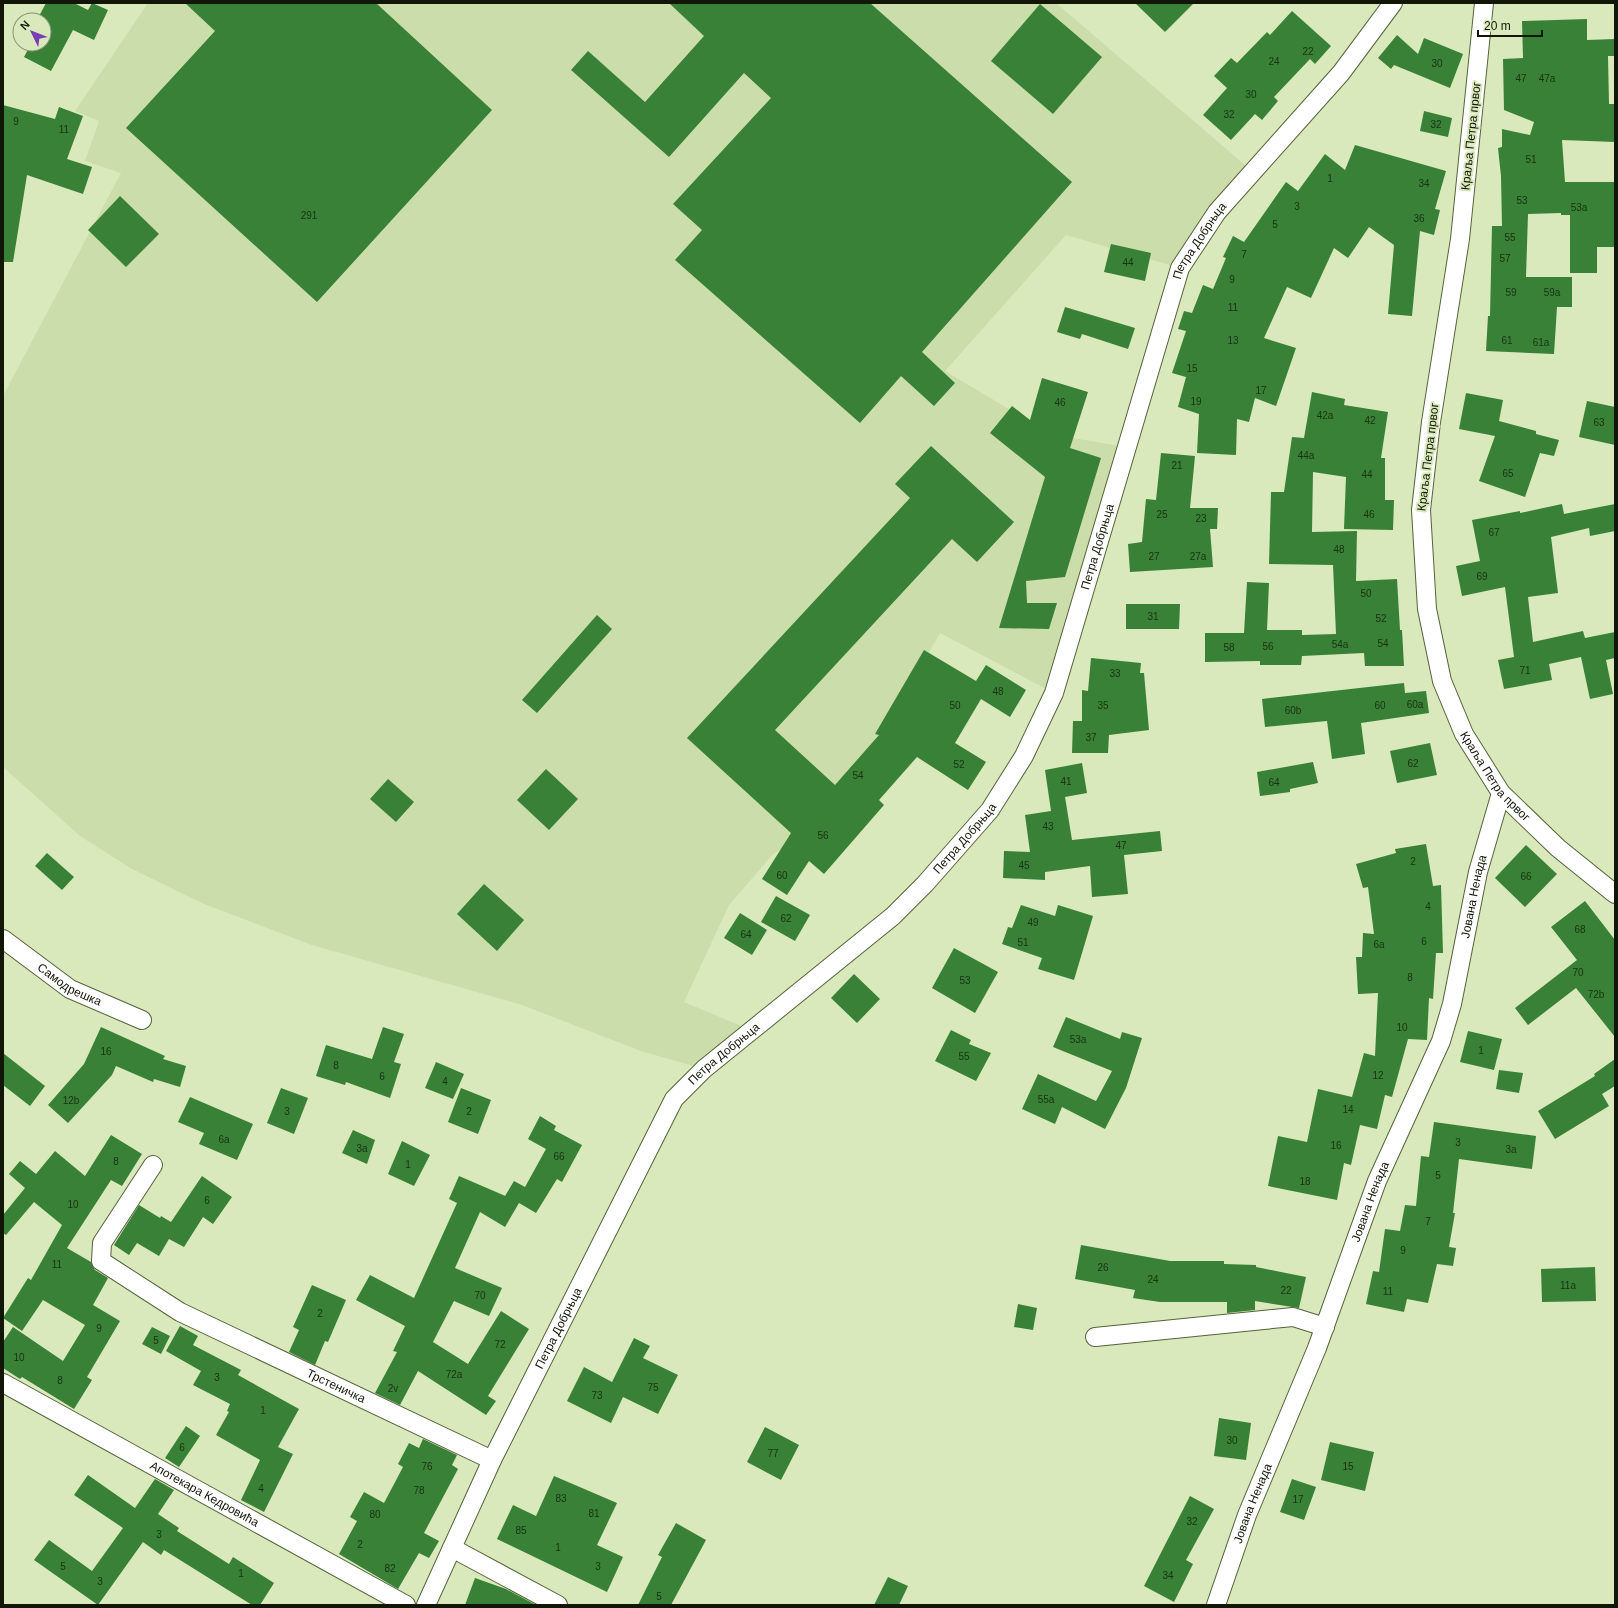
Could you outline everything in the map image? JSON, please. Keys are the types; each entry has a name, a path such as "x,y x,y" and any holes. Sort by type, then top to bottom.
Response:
{"street":[{"name":"Петра Добрњца","path":"426,1605 492,1460 674,1100 704,1069 898,910 938,871 990,810 1024,756 1054,693 1180,268 1217,212 1342,73 1393,3"},
{"name":"Краља Петра првог","path":"1484,3 1460,239 1431,422 1421,510 1427,609 1442,681 1464,734 1501,793 1558,848 1615,894"},
{"name":"Јована Ненада","path":"1216,1605 1247,1515 1325,1327 1377,1181 1441,1041 1452,1004 1478,872 1501,793"},
{"name":"Самодрешка","path":"3,939 70,989 142,1020"},
{"name":"Трстеничка","path":"153,1165 102,1243 101,1261 180,1312 492,1460"},
{"path":"1095,1337 1293,1317 1325,1327"},
{"name":"Апотекара Кедровића","path":"3,1383 406,1605"},
{"path":"452,1548 558,1605"}],"shaded area":[{"path":"148,3 1056,3 1252,171 1180,268 1066,235 945,371 1019,415 1061,436 1126,447 1054,693 940,633 869,757 796,843 774,853 729,905 684,1002 751,1030 704,1069 641,1051 522,1005 312,945 204,904 132,869 80,836 3,767 3,396 121,173 85,161 99,121 75,111"}],"building":[{"path":"46,3 74,3 88,10 92,3 108,10 94,40 73,30 51,71 24,57 27,52 52,52 52,12 41,12"},
{"path":"185,3 376,3 492,110 317,302 126,128 215,31"},
{"path":"669,3 870,3 1072,182 922,352 955,383 934,406 901,376 860,423 675,260 702,230 673,204 771,98 744,73 669,157 571,70 588,51 645,102 704,36"},
{"path":"1135,3 1194,3 1165,32"},
{"path":"1040,4 1102,57 1053,114 991,61"},
{"path":"1292,11 1331,46 1315,64 1310,59 1274,97 1278,101 1262,120 1255,114 1231,140 1203,115 1227,88 1214,76 1231,58 1237,63 1267,32 1270,35"},
{"path":"1587,19 1587,40 1615,39 1615,56 1608,56 1609,104 1615,104 1615,142 1562,140 1565,182 1615,182 1615,247 1597,247 1597,273 1570,273 1570,215 1561,215 1561,213 1528,214 1526,277 1572,277 1572,307 1557,307 1554,354 1486,351 1488,316 1490,316 1492,226 1502,226 1501,176 1498,148 1502,147 1502,129 1530,135 1534,122 1504,110 1503,59 1523,58 1522,21"},
{"path":"1397,35 1418,54 1424,38 1463,54 1450,88 1394,65 1391,69 1378,58"},
{"path":"3,105 55,119 59,107 83,116 67,159 92,167 83,194 27,175 13,262 3,262"},
{"path":"1424,111 1452,118 1448,137 1420,131"},
{"path":"1355,145 1446,171 1435,209 1440,210 1434,235 1420,231 1412,316 1388,314 1394,245 1369,227 1348,258 1334,248 1311,298 1287,287 1264,338 1296,348 1276,406 1255,398 1249,422 1237,419 1236,455 1197,453 1199,414 1178,407 1186,377 1172,373 1186,331 1178,329 1184,311 1192,313 1203,285 1213,289 1226,258 1223,257 1233,236 1244,242 1286,182 1298,191 1325,154 1345,170"},
{"path":"120,196 159,234 126,267 88,230"},
{"path":"1111,244 1151,253 1145,281 1104,272"},
{"path":"1065,307 1135,328 1128,349 1082,334 1080,339 1057,332"},
{"path":"1042,378 1088,392 1070,448 1101,458 1065,577 1026,581 1027,603 1057,603 1049,629 999,628 1045,477 990,433 1012,406 1030,420"},
{"path":"1312,392 1345,399 1344,405 1388,412 1381,458 1385,458 1385,500 1394,500 1393,530 1344,529 1346,477 1313,472 1312,532 1357,531 1356,581 1397,579 1404,666 1365,666 1364,653 1302,656 1301,665 1260,665 1260,661 1205,662 1205,633 1244,633 1247,582 1269,583 1267,630 1302,630 1302,635 1336,634 1333,565 1269,564 1271,492 1284,492 1292,437 1304,438"},
{"path":"1466,393 1503,400 1499,421 1536,431 1536,434 1559,440 1554,456 1540,453 1525,497 1479,481 1495,436 1459,429"},
{"path":"1587,401 1615,407 1615,445 1579,437"},
{"path":"931,446 1014,522 977,562 952,539 775,730 835,785 879,735 875,734 924,650 976,681 986,665 1026,690 1010,717 981,699 955,743 986,762 968,790 917,757 879,800 884,805 824,874 809,861 787,895 762,879 791,833 687,738 910,498 895,484"},
{"path":"1161,453 1195,456 1190,508 1218,508 1217,529 1210,529 1213,567 1130,572 1128,544 1142,542 1146,499 1156,500"},
{"path":"1562,504 1564,514 1615,504 1615,531 1590,536 1589,528 1551,537 1558,593 1528,597 1533,642 1583,631 1585,638 1615,632 1615,658 1606,660 1613,694 1590,699 1581,657 1549,664 1552,680 1504,689 1498,660 1514,657 1505,587 1462,596 1456,566 1480,561 1472,520 1520,511 1520,513"},
{"path":"1126,604 1180,604 1179,629 1126,629"},
{"path":"597,615 612,629 537,713 522,700"},
{"path":"1091,658 1141,663 1140,673 1144,673 1149,730 1109,735 1108,753 1072,753 1073,721 1082,721 1082,690 1088,691"},
{"path":"1404,683 1405,693 1426,691 1429,713 1361,723 1365,754 1332,759 1327,721 1265,727 1262,699"},
{"path":"1430,743 1437,775 1397,783 1390,751"},
{"path":"1313,762 1318,783 1290,789 1290,792 1260,796 1257,772"},
{"path":"1082,763 1087,793 1065,797 1072,840 1160,831 1162,851 1124,855 1128,894 1092,897 1090,866 1045,872 1045,880 1003,878 1004,851 1030,852 1025,815 1051,811 1045,770"},
{"path":"546,769 578,799 549,830 517,800"},
{"path":"388,779 414,802 396,822 370,799"},
{"path":"1426,844 1433,886 1441,885 1443,953 1436,953 1433,999 1429,998 1427,1040 1408,1039 1392,1097 1385,1095 1377,1129 1360,1125 1351,1165 1344,1163 1337,1200 1268,1186 1278,1136 1307,1142 1318,1089 1352,1097 1364,1053 1375,1056 1378,993 1358,994 1356,957 1362,957 1363,933 1374,934 1368,887 1363,888 1356,864 1396,853 1395,849"},
{"path":"1526,845 1557,874 1525,907 1495,878"},
{"path":"47,853 74,877 62,890 35,866"},
{"path":"484,884 524,920 497,951 457,914"},
{"path":"776,896 810,915 795,941 761,922"},
{"path":"1585,901 1615,940 1615,1037 1576,988 1528,1025 1515,1008 1577,960 1551,927"},
{"path":"1021,905 1055,916 1058,905 1093,916 1074,980 1038,969 1042,958 1002,944 1008,927 1012,928"},
{"path":"740,913 767,930 752,955 724,938"},
{"path":"954,948 998,972 975,1013 932,988"},
{"path":"854,974 880,999 857,1023 831,998"},
{"path":"1066,1017 1120,1039 1122,1032 1142,1038 1126,1088 1105,1129 1062,1107 1055,1124 1022,1109 1038,1074 1096,1101 1112,1071 1053,1047"},
{"path":"101,1027 165,1056 163,1059 186,1066 180,1087 154,1079 153,1082 116,1066 112,1075 68,1123 48,1105 84,1064"},
{"path":"383,1027 404,1034 394,1062 401,1064 390,1098 346,1082 345,1085 316,1076 326,1045 372,1059"},
{"path":"951,1030 971,1040 969,1044 991,1053 976,1081 935,1061"},
{"path":"1468,1031 1502,1039 1494,1070 1460,1062"},
{"path":"3,1053 45,1086 30,1106 3,1085"},
{"path":"1615,1059 1615,1086 1602,1094 1609,1106 1555,1139 1538,1111 1595,1076 1594,1074"},
{"path":"436,1062 464,1074 453,1099 425,1088"},
{"path":"1499,1070 1523,1073 1519,1093 1496,1089"},
{"path":"281,1088 308,1098 294,1134 267,1123"},
{"path":"461,1088 491,1100 478,1134 448,1122"},
{"path":"190,1097 253,1124 237,1160 199,1144 204,1133 178,1122"},
{"path":"540,1116 556,1126 554,1130 582,1145 562,1182 557,1179 536,1213 519,1203 505,1227 480,1212 455,1268 502,1288 489,1316 454,1301 433,1342 468,1364 501,1311 529,1329 488,1396 496,1401 486,1415 418,1371 400,1405 375,1393 397,1352 393,1351 405,1326 356,1300 370,1275 414,1298 457,1203 449,1199 459,1176 505,1196 514,1181 525,1187 546,1149 528,1139"},
{"path":"1434,1122 1536,1136 1532,1169 1459,1159 1453,1213 1455,1213 1449,1247 1456,1248 1453,1266 1437,1264 1428,1303 1407,1299 1404,1312 1366,1304 1373,1271 1379,1272 1385,1229 1400,1231 1405,1205 1416,1206 1421,1156 1429,1157"},
{"path":"353,1130 375,1140 367,1164 342,1153"},
{"path":"111,1135 142,1154 122,1186 111,1180 67,1248 91,1262 95,1270 108,1278 93,1305 120,1321 87,1377 92,1380 74,1409 22,1377 20,1379 3,1368 3,1342 13,1327 63,1361 85,1325 43,1300 22,1331 3,1318 28,1278 31,1280 62,1225 34,1202 6,1235 3,1233 3,1215 25,1188 9,1174 20,1161 36,1174 55,1151 85,1176"},
{"path":"402,1141 430,1155 414,1186 388,1174"},
{"path":"202,1176 232,1197 213,1224 203,1217 184,1247 169,1239 159,1256 137,1243 129,1255 114,1245 139,1205 160,1218 161,1216 171,1222"},
{"path":"1081,1245 1170,1261 1224,1261 1224,1264 1256,1265 1256,1267 1306,1277 1299,1308 1255,1301 1255,1310 1227,1313 1227,1302 1160,1302 1133,1298 1135,1290 1075,1279"},
{"path":"1595,1267 1596,1301 1542,1302 1541,1269"},
{"path":"312,1285 346,1300 328,1342 325,1341 315,1365 289,1352 299,1330 293,1327"},
{"path":"1018,1304 1037,1308 1033,1330 1014,1327"},
{"path":"180,1326 198,1336 193,1345 241,1370 238,1375 299,1409 278,1447 293,1454 264,1512 241,1500 260,1460 216,1435 229,1412 227,1411 230,1404 193,1385 201,1371 166,1351"},
{"path":"152,1327 170,1336 161,1354 142,1344"},
{"path":"634,1338 650,1346 643,1358 678,1375 658,1414 623,1397 611,1423 567,1401 584,1367 612,1382"},
{"path":"1219,1418 1251,1423 1246,1460 1214,1456"},
{"path":"186,1426 200,1436 179,1467 165,1458"},
{"path":"765,1427 799,1445 781,1480 747,1462"},
{"path":"423,1439 457,1455 452,1465 458,1469 424,1533 439,1541 429,1558 419,1553 398,1589 339,1554 357,1521 350,1517 364,1492 384,1503 403,1467 398,1464 409,1443 419,1448"},
{"path":"1330,1442 1374,1452 1365,1491 1321,1480"},
{"path":"88,1475 135,1508 155,1479 174,1490 158,1514 179,1528 177,1531 229,1564 233,1557 274,1583 260,1605 252,1605 164,1550 161,1555 143,1542 98,1605 34,1560 49,1540 92,1571 123,1528 74,1495"},
{"path":"554,1476 617,1503 597,1545 623,1557 607,1592 497,1539 513,1505 536,1516"},
{"path":"1292,1479 1316,1487 1304,1520 1280,1512"},
{"path":"1190,1496 1214,1509 1186,1560 1193,1564 1174,1602 1144,1586"},
{"path":"676,1523 706,1540 671,1605 638,1605 662,1557 658,1555"},
{"path":"888,1577 908,1586 899,1605 874,1605"},
{"path":"475,1578 506,1589 536,1605 465,1605"}]}
